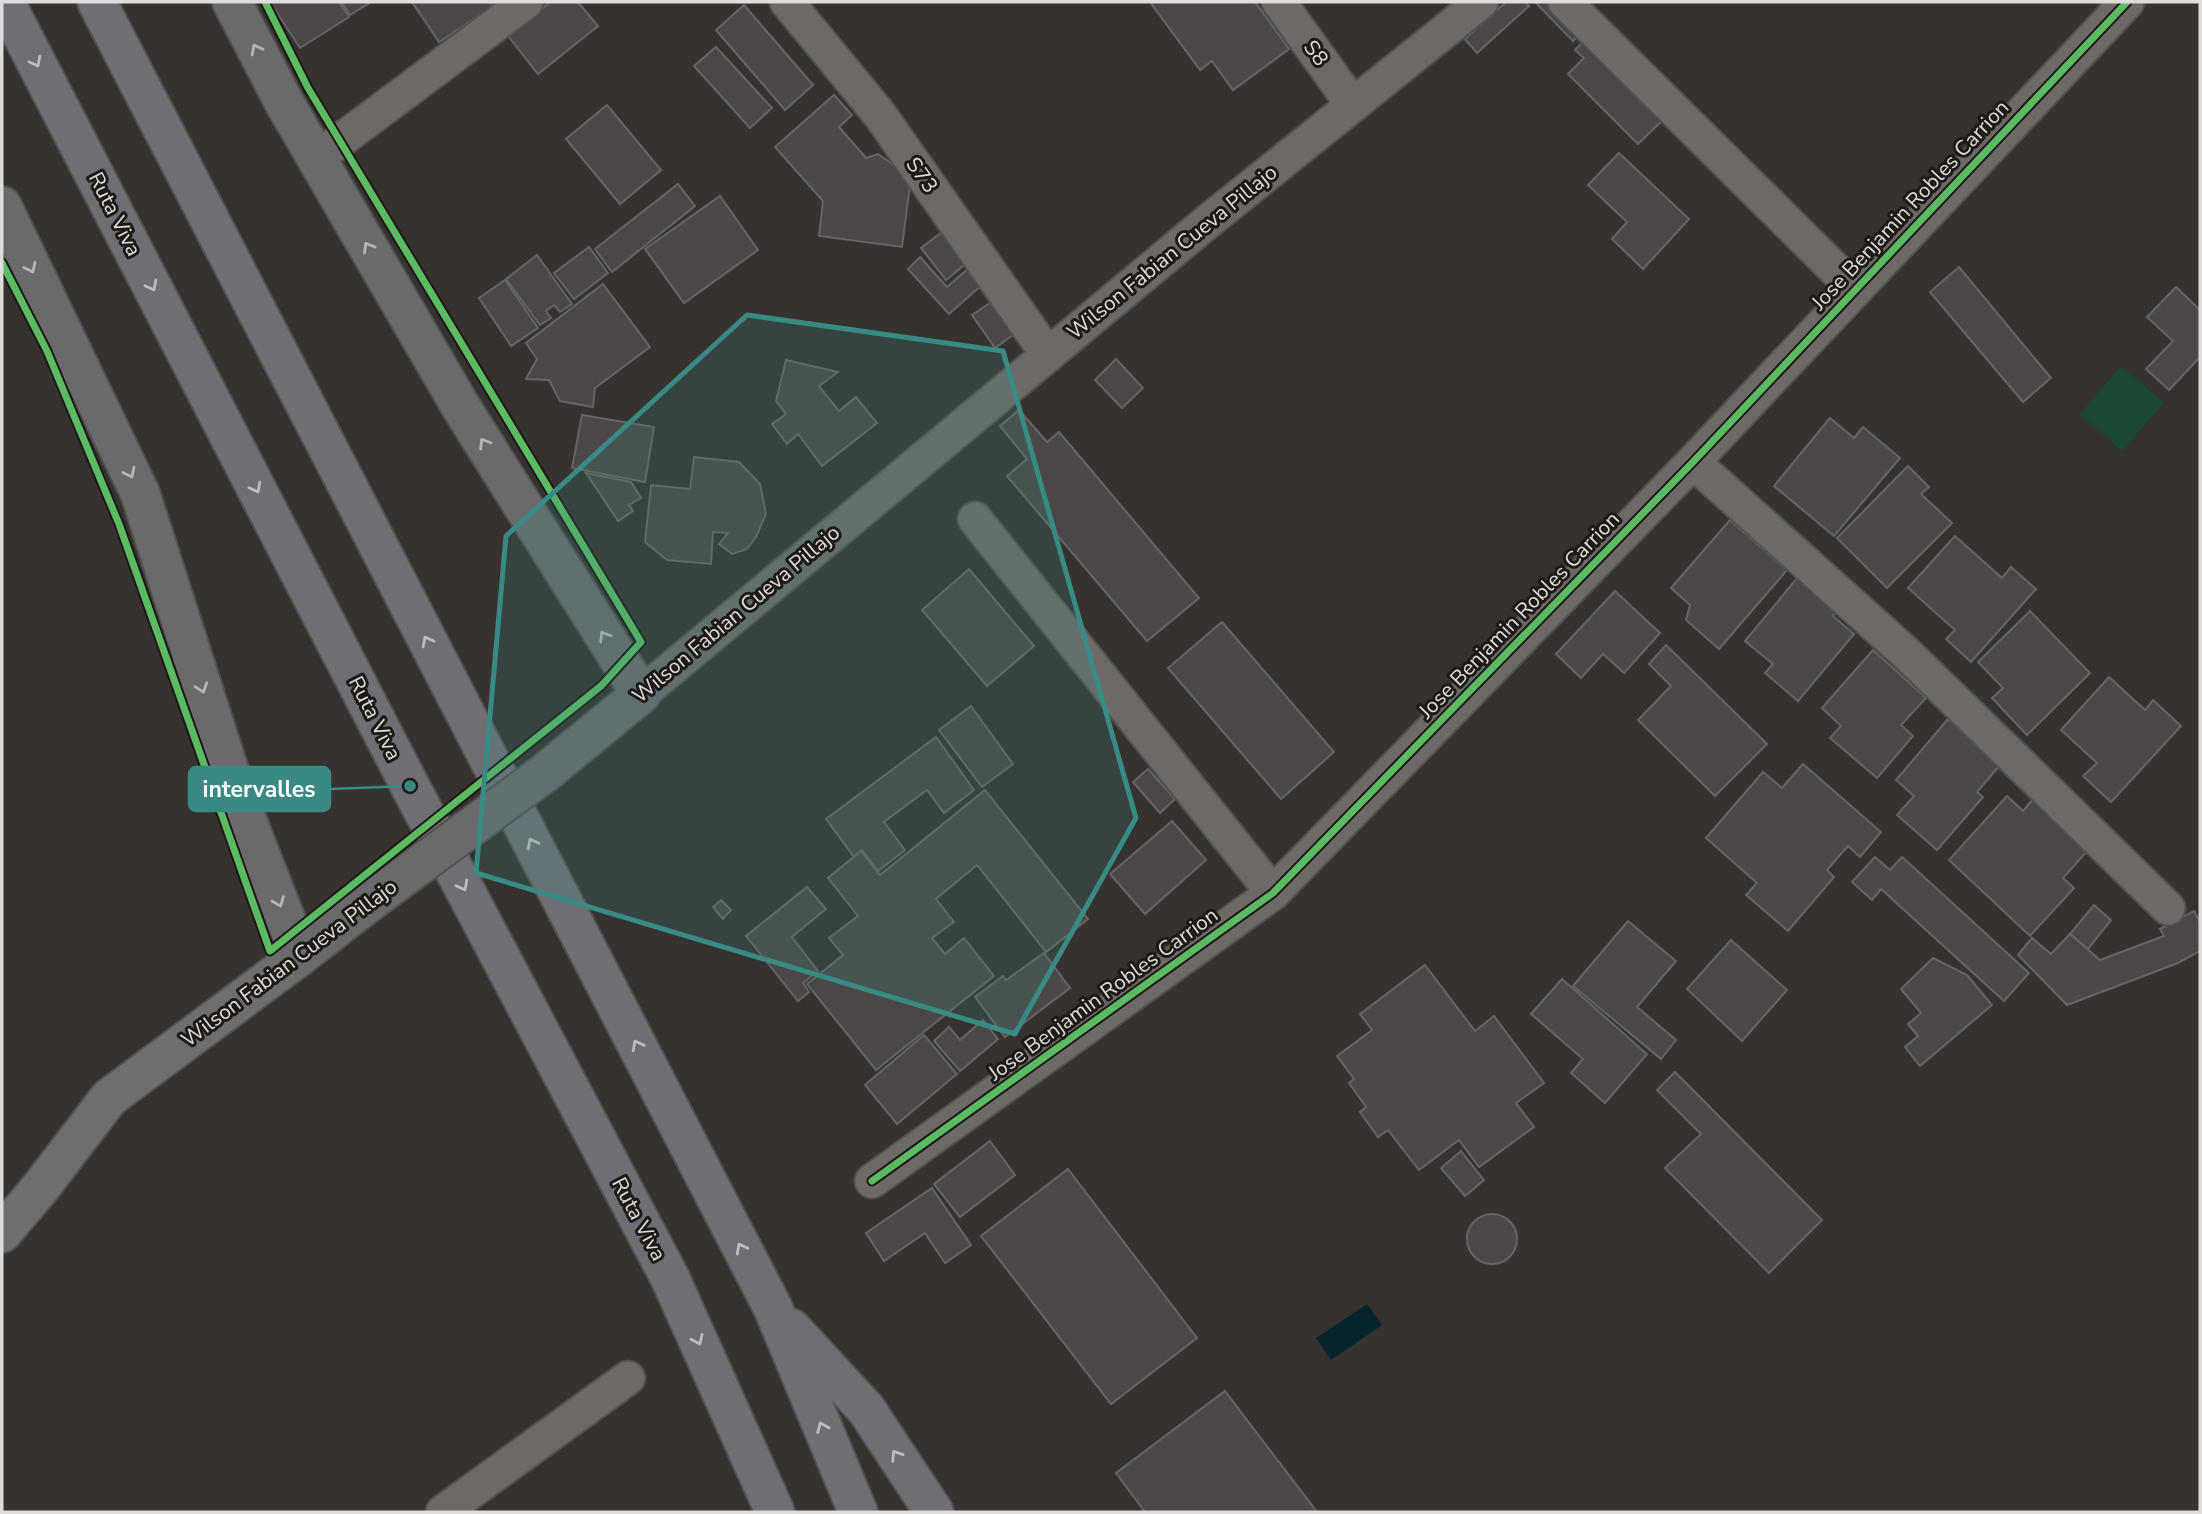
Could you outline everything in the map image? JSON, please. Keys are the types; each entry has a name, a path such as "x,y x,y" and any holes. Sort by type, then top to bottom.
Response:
{"highway":[{"name":"Ruta Viva","path":"5,2 397,761 670,1278 775,1512"},
{"path":"97,2 773,1308 858,1512"},
{"path":"773,1308 866,1409 934,1512"},
{"path":"753,1463 762,1512"}],"main road":[{"path":"232,2 263,64 461,407 640,694"},
{"path":"2,206 140,493 237,795 300,956"},
{"name":"Wilson Fabian Cueva Pillajo","path":"2,1233 41,1187 108,1098 545,772 640,694"}],"street":[{"path":"317,158 526,2"},
{"name":"S73","path":"788,2 880,115 1048,355"},
{"name":"S8","path":"1279,2 1353,105"},
{"name":"Wilson Fabian Cueva Pillajo","path":"640,694 1048,355 1481,2"},
{"path":"1565,2 1855,289"},
{"name":"Jose Benjamin Robles Carrion","path":"872,1181 1273,893 1693,461 2127,2"},
{"path":"1693,461 1906,653 2168,908"},
{"path":"975,519 1273,893"},
{"path":"443,1512 628,1378"}],"highlighted area":[{"path":"747,315 1003,351 1136,818 1015,1034 476,873 506,536"}],"green space":[{"path":"2121,366 2164,403 2122,451 2080,414"}],"water":[{"path":"1367,1304 1382,1325 1331,1360 1316,1338"}],"building":[{"path":"270,2 339,2 349,17 300,48"},
{"path":"341,2 371,2 350,15"},
{"path":"412,2 490,2 493,6 439,42"},
{"path":"550,2 578,2 598,26 538,74 508,36"},
{"path":"1150,2 1255,2 1289,49 1233,90 1212,61 1200,70"},
{"path":"1506,2 1525,2 1529,6 1477,53 1465,39"},
{"path":"1535,2 1556,2 1583,31 1573,41"},
{"path":"744,5 813,85 785,110 716,30"},
{"path":"1589,36 1668,115 1638,144 1568,74 1584,58 1575,50"},
{"path":"716,47 772,108 750,128 694,66"},
{"path":"834,95 852,115 839,127 866,158 878,154 911,177 902,247 819,236 823,201 775,147"},
{"path":"607,105 661,170 620,204 566,139"},
{"path":"1619,153 1689,219 1643,269 1612,239 1627,222 1588,185"},
{"path":"678,184 695,206 612,272 595,249"},
{"path":"720,196 758,250 684,303 645,249"},
{"path":"950,226 974,257 946,280 921,248"},
{"path":"589,247 608,273 574,299 554,273"},
{"path":"537,255 572,304 560,312 554,305 546,311 551,318 540,325 506,279"},
{"path":"920,257 947,287 970,267 984,283 949,314 908,269"},
{"path":"1959,267 2051,378 2023,402 1930,292"},
{"path":"505,280 538,328 511,346 479,298"},
{"path":"603,284 650,347 595,388 593,407 560,401 549,380 526,379 537,359 526,343"},
{"path":"2176,287 2200,310 2200,357 2169,390 2146,369 2173,341 2147,317"},
{"path":"1003,294 1018,315 1006,324 1013,335 995,348 972,315"},
{"path":"1116,359 1143,388 1122,408 1095,380"},
{"path":"786,360 838,372 819,386 839,411 856,397 877,423 822,466 798,434 787,444 772,424 786,414 776,401"},
{"path":"1019,410 1047,442 1059,432 1199,598 1147,641 1007,476 1027,459 1000,426"},
{"path":"582,415 654,427 645,482 572,468"},
{"path":"1830,418 1854,438 1863,427 1900,458 1834,536 1774,486"},
{"path":"694,457 739,462 760,484 766,514 756,537 747,549 732,554 719,544 728,533 713,532 711,564 667,560 645,542 651,485 690,489"},
{"path":"1908,466 1929,487 1921,494 1952,523 1887,588 1837,538"},
{"path":"586,473 631,482 641,498 629,505 633,511 618,521"},
{"path":"1730,520 1787,570 1719,649 1686,620 1690,605 1671,588"},
{"path":"1955,536 2002,578 2011,567 2036,589 1971,662 1946,639 1955,630 1908,588"},
{"path":"969,569 1034,646 987,686 922,610"},
{"path":"1798,577 1838,610 1833,616 1854,634 1798,701 1765,673 1773,664 1745,641"},
{"path":"1615,591 1660,633 1624,673 1603,654 1581,678 1556,654"},
{"path":"2030,611 2090,673 2027,735 1992,698 2003,688 1978,662"},
{"path":"1222,622 1334,752 1281,799 1168,668"},
{"path":"1666,645 1767,744 1715,796 1638,720 1671,686 1649,664"},
{"path":"1873,650 1926,698 1901,725 1913,736 1877,778 1830,738 1841,726 1822,708"},
{"path":"2109,677 2145,710 2153,700 2181,726 2111,802 2083,776 2097,763 2061,730"},
{"path":"971,706 1013,764 982,787 939,730"},
{"path":"1948,719 2000,765 1977,792 1983,797 1937,850 1897,815 1914,796 1896,780"},
{"path":"936,737 974,790 944,813 927,790 884,822 905,850 878,871 862,850 854,857 826,819"},
{"path":"1803,764 1881,832 1860,857 1848,846 1827,870 1834,877 1788,931 1746,895 1757,883 1706,838 1763,772 1782,788"},
{"path":"1148,769 1175,799 1160,813 1133,782"},
{"path":"985,790 1088,919 1046,952 977,865 936,899 954,922 932,938 945,954 964,938 994,976 876,1070 807,984 843,955 829,938 858,916 828,878 861,851 880,875"},
{"path":"2007,796 2023,811 2033,799 2088,850 2063,878 2074,888 2030,936 1949,860"},
{"path":"1172,821 1206,860 1145,914 1110,874"},
{"path":"1875,857 1890,870 1902,857 2029,973 2004,1001 1881,889 1872,900 1852,882"},
{"path":"807,887 826,909 792,937 818,971 803,983 809,992 798,1001 746,936"},
{"path":"721,900 731,910 723,919 713,907"},
{"path":"2094,905 2111,920 2088,949 2070,934"},
{"path":"2194,911 2200,922 2200,951 2178,963 2067,1005 2018,955 2032,938 2051,954 2070,934 2100,960 2164,936 2160,929"},
{"path":"1628,921 1676,961 1637,1007 1676,1040 1661,1059 1573,986"},
{"path":"1731,940 1787,990 1742,1041 1687,989"},
{"path":"1044,953 1070,988 1005,1037 975,997 1003,976 1006,980"},
{"path":"1933,958 1967,975 1992,1005 1920,1066 1905,1047 1918,1036 1908,1024 1921,1013 1901,989"},
{"path":"1425,965 1475,1031 1494,1016 1544,1083 1516,1103 1534,1127 1479,1167 1459,1140 1419,1170 1388,1130 1378,1137 1360,1112 1366,1107 1349,1083 1354,1079 1337,1056 1372,1030 1360,1014"},
{"path":"1562,979 1647,1054 1605,1103 1571,1073 1583,1059 1531,1014"},
{"path":"983,1020 998,1039 960,1071 934,1041 949,1027 960,1040"},
{"path":"924,1035 957,1074 897,1124 865,1085"},
{"path":"1675,1072 1822,1220 1769,1273 1665,1168 1701,1134 1657,1090"},
{"path":"990,1141 1015,1175 960,1217 934,1184"},
{"path":"1461,1151 1484,1180 1465,1196 1441,1168"},
{"path":"1068,1169 1197,1338 1111,1404 981,1236"},
{"path":"932,1188 971,1245 945,1263 925,1233 884,1261 866,1233"},
{"path":"1492,1214 1510,1221 1517,1239 1510,1257 1492,1264 1474,1257 1467,1239 1474,1221"},
{"path":"1225,1391 1317,1512 1145,1512 1116,1473"}],"cycle path":[{"path":"2,263 47,351 119,524 270,951 601,686 641,642 308,88 265,2"},
{"path":"872,1181 1273,893 1693,462 2127,2"}],"place":[{"name":"intervalles","path":"410,786"}]}
